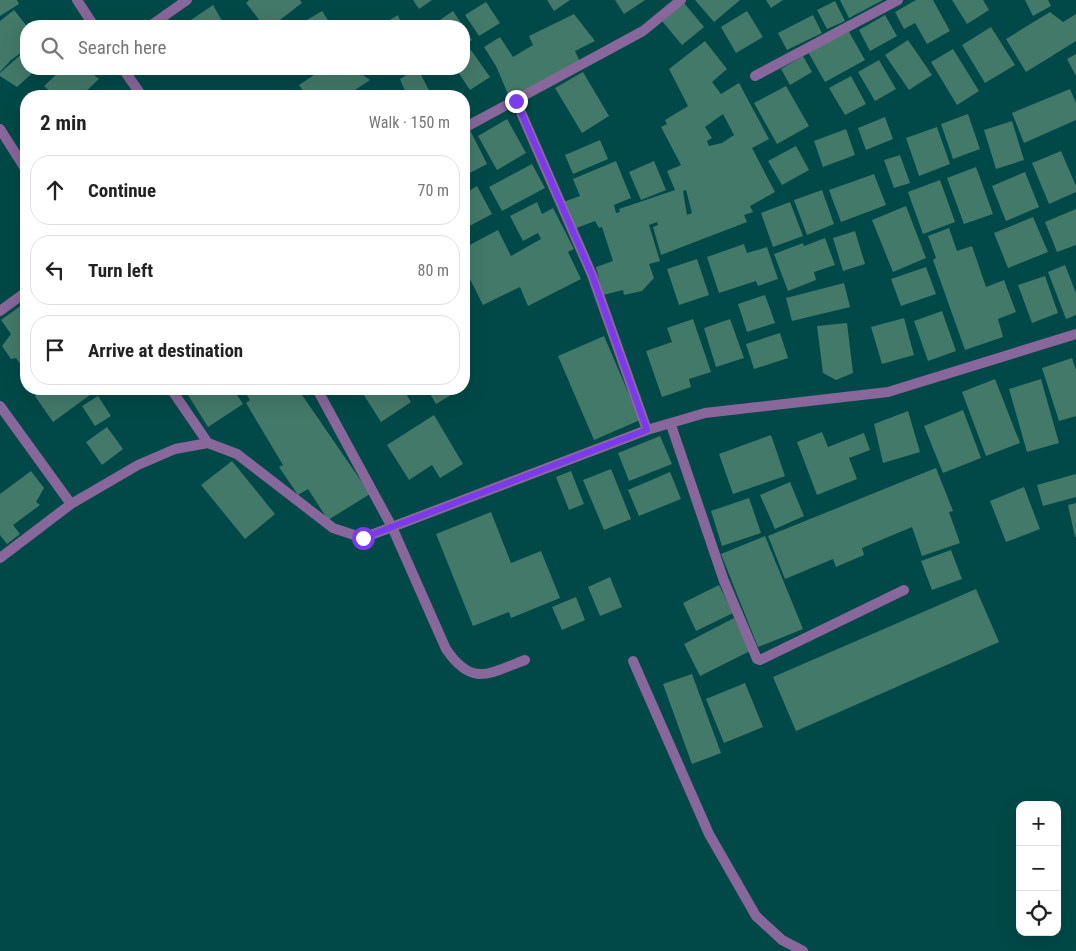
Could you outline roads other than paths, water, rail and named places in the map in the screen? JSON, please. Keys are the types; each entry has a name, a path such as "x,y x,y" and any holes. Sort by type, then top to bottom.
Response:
{"street":[{"path":"76,0 90,20"},
{"path":"159,20 187,0"},
{"path":"470,125 643,31 681,0"},
{"path":"755,76 898,0"},
{"path":"127,75 138,90"},
{"path":"516,101 592,275 647,430"},
{"path":"0,129 20,161"},
{"path":"0,311 20,296"},
{"path":"0,558 71,504 138,465 175,449 208,443 237,454 333,528 363,538 647,430 671,425 705,413 888,392 1076,334"},
{"path":"175,395 208,443"},
{"path":"320,395 392,528 446,648 455,662 473,675 486,674 525,660"},
{"path":"0,406 71,504"},
{"path":"671,425 724,582 757,659 760,660 904,590"},
{"path":"633,662 709,834 756,916 782,940 802,951"}]}
